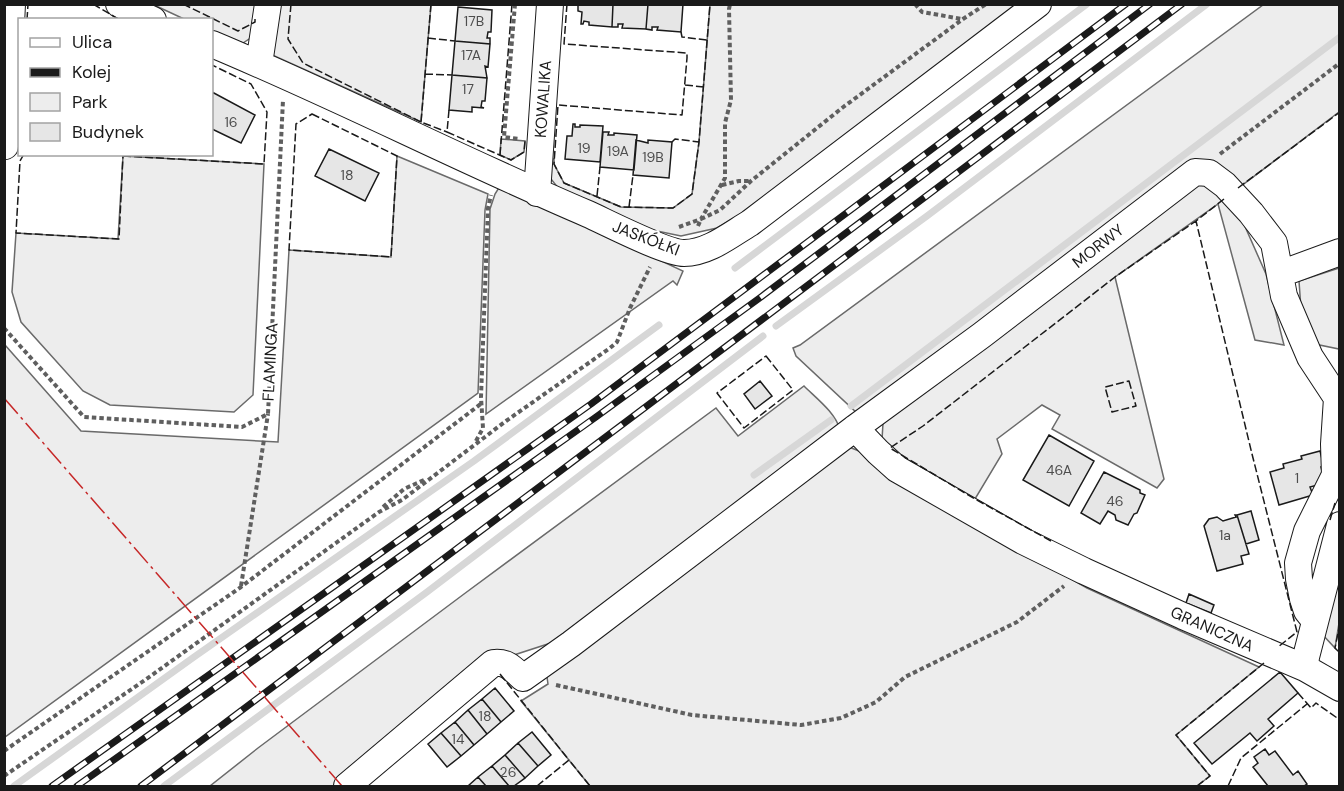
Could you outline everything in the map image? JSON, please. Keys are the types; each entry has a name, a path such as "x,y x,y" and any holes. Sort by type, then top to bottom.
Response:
{"street":[{"path":"5,146 12,4"},
{"path":"119,4 149,18"},
{"path":"259,64 268,4"},
{"name":"KOWALIKA","path":"537,193 550,4"},
{"name":"JASKÓŁKI","path":"213,44 537,193 650,242 683,253 707,248 750,223 1038,4"},
{"path":"1195,172 1209,173 1225,184 1274,243 1284,296 1310,357 1338,399 1334,444 1335,475 1307,531 1298,563 1303,599 1307,611 1315,621"},
{"name":"MORWY","path":"522,678 571,644 855,428 982,335 1195,172"},
{"path":"1280,274 1340,252"},
{"name":"GRANICZNA","path":"855,428 897,469 1023,541 1084,571 1305,668 1340,688"},
{"path":"1305,668 1340,525"},
{"path":"347,786 493,663 500,662 509,665 522,678"}],"path":[{"path":"515,4 504,137 540,141"},
{"path":"696,251 692,238 725,178 725,123 730,100 730,4"},
{"path":"915,4 922,12 963,19"},
{"path":"4,776 145,680 379,512 402,500 425,480 617,342 650,242 670,230 720,210 751,181 842,108 986,4"},
{"path":"1195,172 1340,63"},
{"name":"FLAMINGA","path":"4,328 84,417 242,427 268,414 284,76"},
{"path":"474,444 483,428 488,208 492,192 500,176"},
{"path":"721,185 751,181"},
{"path":"4,751 241,587 482,403"},
{"path":"241,587 268,414"},
{"path":"522,678 692,716 801,725 841,718 876,702 905,677 1017,622 1084,571"}],"green space":[{"path":"154,5 263,5 255,35 243,43 213,33 213,18 182,18"},
{"path":"276,5 431,5 421,122 270,54"},
{"path":"710,5 1024,5 755,206 717,228 681,236 652,230 559,189 551,179 549,159 554,159 554,164 564,183 621,207 673,208 692,194 699,142"},
{"path":"1263,5 1339,5 1339,112 1224,199 1243,222 1266,274 1284,345 1255,340 1218,204 1115,277 1164,479 1157,488 1052,429 1060,415 1042,405 997,439 1002,454 975,499 913,467 882,440 883,423 857,413 796,356 793,348"},
{"path":"501,139 525,141 524,152 511,160 500,155"},
{"path":"123,156 264,164 253,395 234,412 110,405 83,391 21,322 12,292 16,233 118,239"},
{"path":"397,156 488,194 485,210 478,393 5,737 5,345 81,431 278,442 289,250 391,257"},
{"path":"500,186 683,271 677,285 673,281 486,414 490,209"},
{"path":"1339,268 1339,349 1310,343 1301,309 1299,281"},
{"path":"804,386 830,412 840,430 560,640 514,655 336,786 210,786 464,594 716,408 738,436"},
{"path":"849,447 864,453 881,471 1087,588 1259,667 1176,735 1210,776 1197,786 590,786 521,701 548,684 546,670"},
{"path":"1339,586 1339,623 1335,648 1322,634"}],"building":[{"path":"578,4 613,4 612,27 589,25 589,22 584,21 581,24 582,12 578,11"},
{"path":"613,4 648,4 646,29 622,28 623,24 612,27"},
{"path":"648,4 683,4 681,32 657,30 658,27 652,27 652,30 646,29"},
{"path":"458,7 492,10 491,32 488,32 487,38 490,38 490,44 455,41"},
{"path":"455,41 490,44 488,67 485,66 487,78 452,75"},
{"path":"452,75 487,78 485,101 482,101 481,107 484,108 472,107 472,112 449,110"},
{"path":"213,93 255,115 241,143 213,129"},
{"path":"573,124 575,127 580,127 580,125 603,126 600,162 565,159 567,136 572,136"},
{"path":"603,132 609,132 608,135 614,135 614,133 637,135 634,170 600,167"},
{"path":"636,140 648,143 648,140 672,142 669,178 633,175"},
{"path":"329,149 379,173 365,201 315,176"},
{"path":"760,381 772,396 755,409 744,394"},
{"path":"1049,435 1094,461 1069,506 1023,480"},
{"path":"1320,451 1325,483 1310,487 1313,495 1279,505 1270,472 1284,468 1283,464 1302,459 1301,456"},
{"path":"1104,472 1140,490 1140,493 1145,495 1137,513 1128,525 1116,520 1115,515 1108,511 1100,524 1081,513"},
{"path":"1251,511 1259,540 1246,544 1237,515"},
{"path":"1237,515 1249,554 1241,556 1243,564 1217,571 1204,526 1209,519 1217,517 1223,521 1236,517"},
{"path":"1189,594 1214,605 1211,613 1186,603"},
{"path":"1280,672 1298,693 1268,719 1274,726 1257,741 1250,733 1212,764 1194,743"},
{"path":"495,688 514,711 501,722 482,699"},
{"path":"482,699 501,722 487,734 468,710"},
{"path":"468,710 487,734 474,745 455,722"},
{"path":"455,722 474,745 461,756 441,733"},
{"path":"532,732 551,755 538,766 518,743"},
{"path":"441,733 461,756 447,767 428,744"},
{"path":"518,743 538,766 525,778 505,755"},
{"path":"1265,749 1269,755 1275,751 1293,775 1298,771 1307,784 1304,786 1268,786 1253,767 1258,763 1254,757"},
{"path":"505,755 525,778 514,786 509,786 492,766"},
{"path":"492,766 509,786 486,786 478,777"},
{"path":"478,777 486,786 468,786"}],"waterway":[{"path":"735,268 1087,4"},
{"path":"776,326 927,216 1207,4"},
{"path":"851,406 1340,37"},
{"path":"14,786 474,461 659,325"},
{"path":"164,786 427,592 763,336"},
{"path":"754,475 831,420"}],"railway":[{"path":"52,786 591,404 1126,4"},
{"path":"77,786 761,297 1150,4"},
{"path":"141,786 1182,4"}],"fence":[{"path":"27,18 28,4"},
{"path":"93,4 117,18"},
{"path":"183,4 212,18"},
{"path":"291,4 288,39 303,63 421,122"},
{"path":"431,4 421,122 447,132"},
{"path":"500,155 512,4"},
{"path":"567,4 564,44 687,53 687,58 682,115 558,105 554,164 564,183 621,207 673,208 692,194 699,142 710,4"},
{"path":"213,19 238,31 255,22 255,19"},
{"path":"681,32 682,37 707,40"},
{"path":"428,38 455,41"},
{"path":"123,156 264,164 267,112 251,84 213,65"},
{"path":"425,74 452,75"},
{"path":"685,85 704,87"},
{"path":"449,110 447,132 511,160 524,152 525,141"},
{"path":"1238,188 1340,112"},
{"path":"312,114 397,156 391,257 289,250 296,124 312,114"},
{"path":"672,142 675,139 699,142"},
{"path":"23,156 20,161 16,233 119,239 123,156"},
{"path":"597,196 600,167"},
{"path":"629,207 633,175"},
{"path":"1224,199 1196,221 1297,632 1278,647"},
{"path":"1051,541 890,448 923,426 1115,277 1196,221"},
{"path":"766,356 793,390 744,428 717,393 766,356"},
{"path":"1129,381 1136,406 1112,412 1105,387 1129,381"},
{"path":"1330,520 1335,503"},
{"path":"1340,623 1335,648 1340,653"},
{"path":"1197,786 1210,776 1176,735 1264,663"},
{"path":"500,674 569,760"},
{"path":"1298,693 1311,708 1316,703 1340,720"},
{"path":"1228,786 1241,758 1307,704"},
{"path":"537,786 569,760 590,786"}],"power":[{"path":"4,398 342,786"}]}
